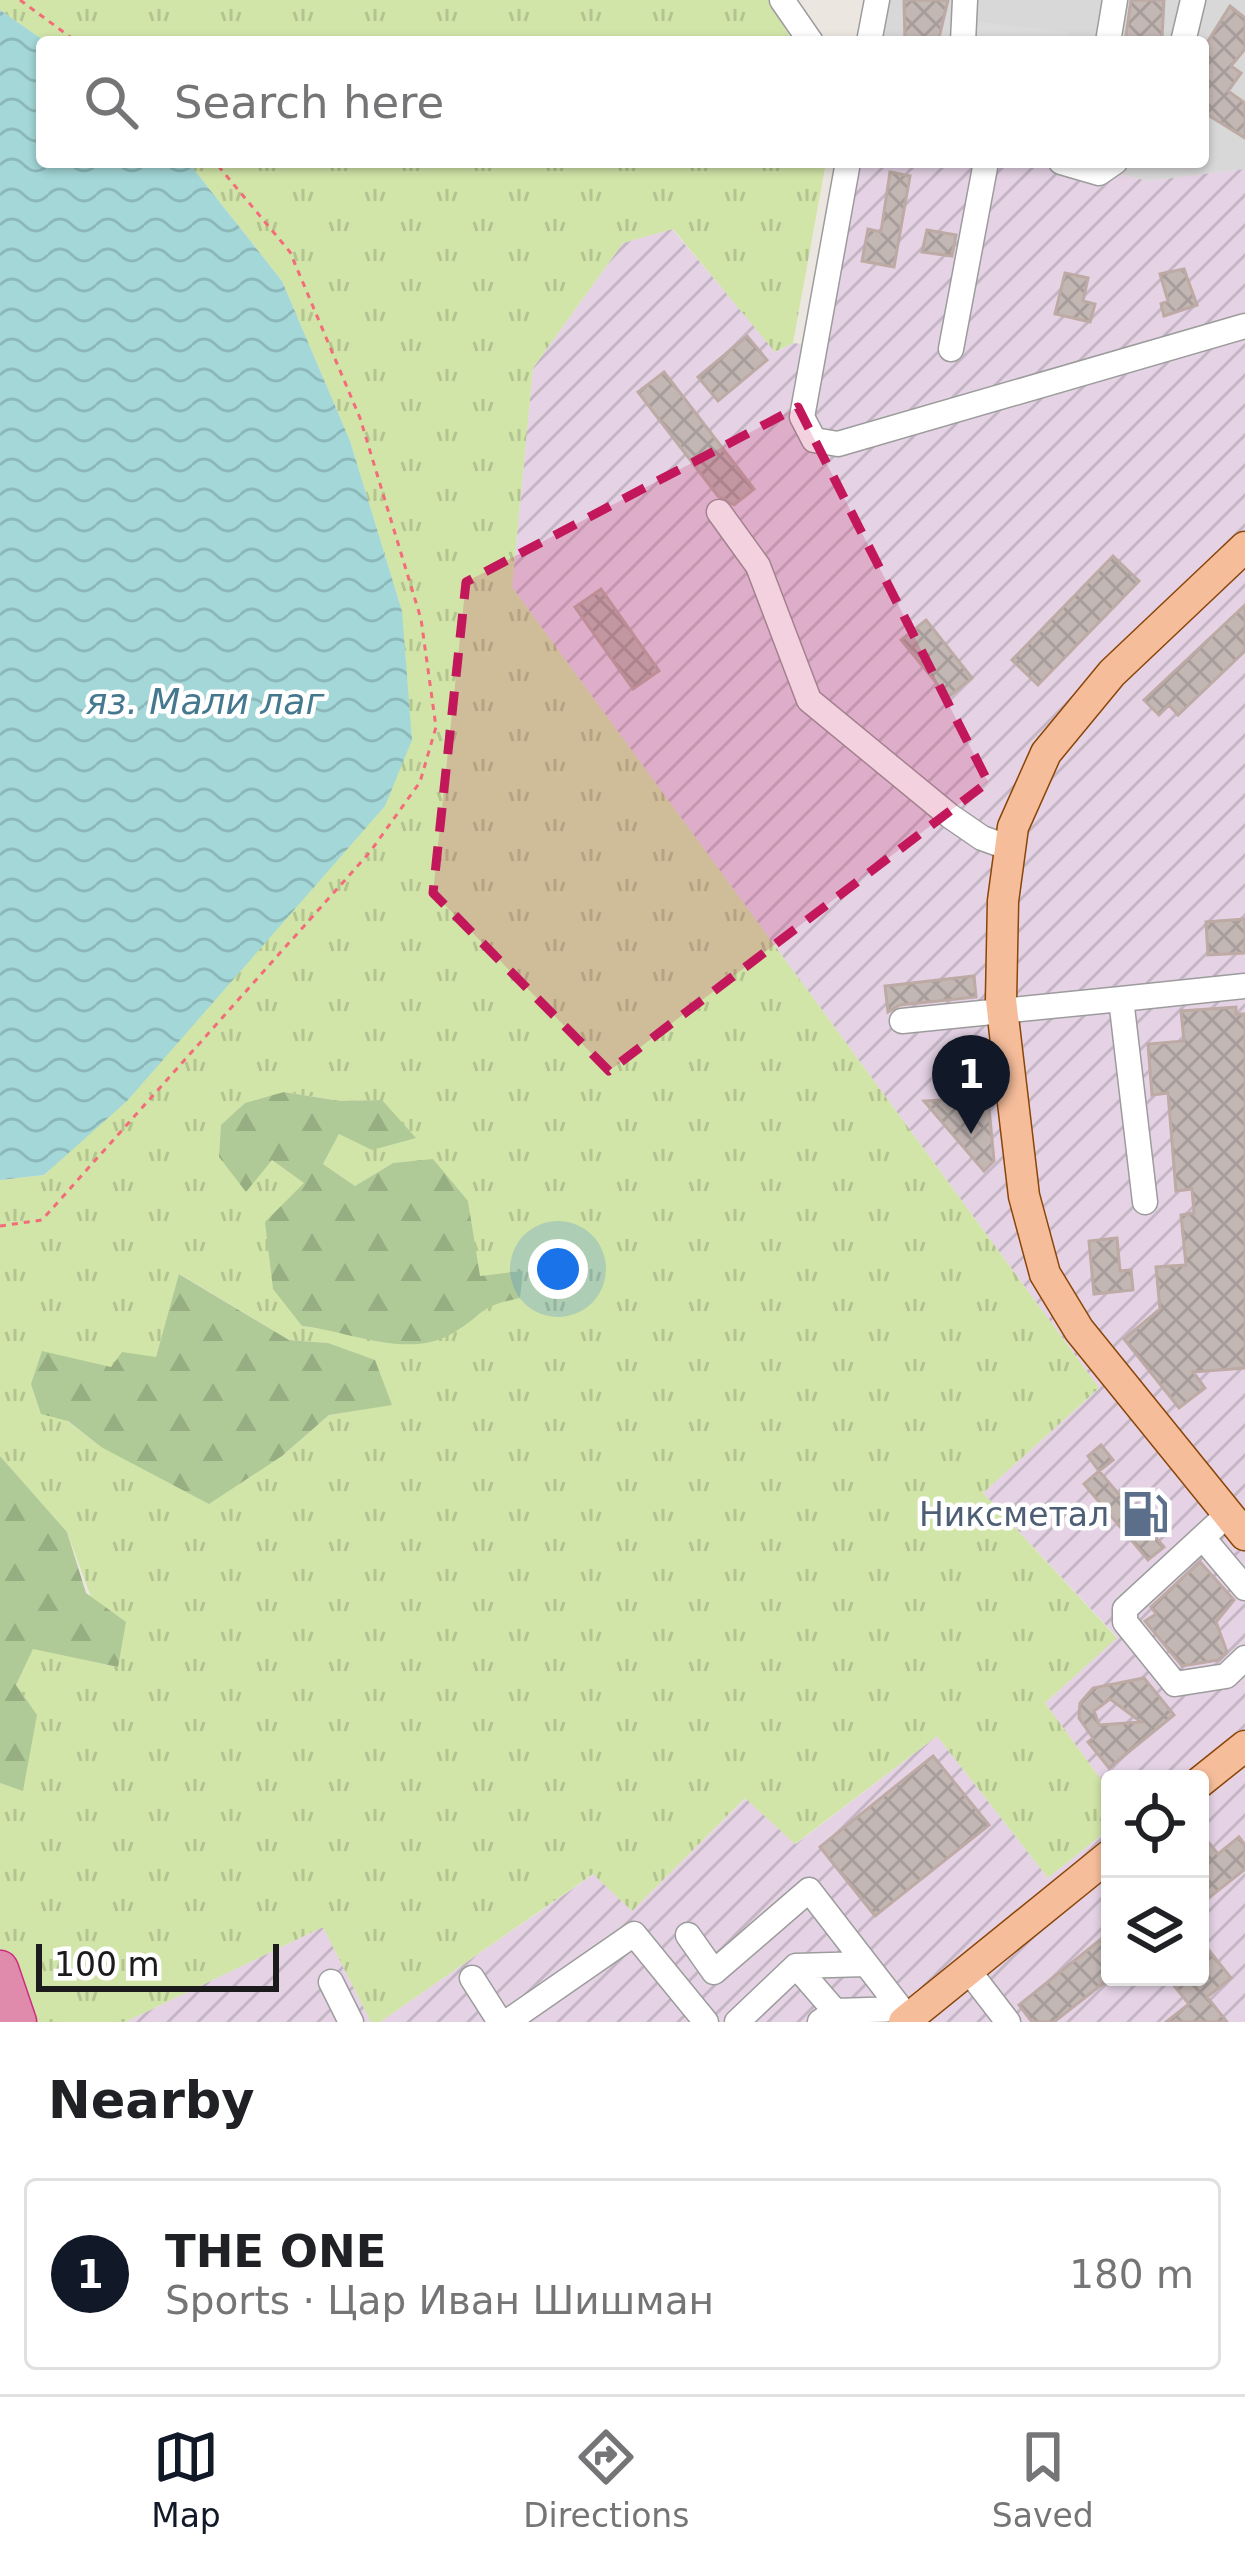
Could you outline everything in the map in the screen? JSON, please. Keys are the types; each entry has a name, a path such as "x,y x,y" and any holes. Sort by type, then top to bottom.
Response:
{"highway":[{"path":"0,1969 19,2022"}],"main road":[{"path":"1237,1524 1079,1330 1045,1274 1024,1196 1002,1012 1013,827 1046,752 1112,673 1245,548"},
{"path":"1209,1775 1245,1746"},
{"path":"904,2016 1101,1862"}],"street":[{"path":"782,0 807,36"},
{"path":"870,36 877,0"},
{"path":"963,36 965,0"},
{"path":"1109,36 1115,0"},
{"path":"1184,36 1192,0"},
{"path":"847,168 802,417 814,440 838,444 1245,326"},
{"path":"951,349 985,168"},
{"path":"719,512 758,566 809,700 950,816 982,838 1010,848"},
{"path":"902,1021 1245,986"},
{"path":"1121,999 1144,1202"},
{"path":"1237,1524 1203,1538 1125,1610 1125,1622 1175,1684 1226,1676 1245,1658"},
{"path":"1203,1538 1245,1588"},
{"path":"688,1935 715,1972 809,1891 904,2016"},
{"path":"472,1978 503,2022 634,1934 706,2022"},
{"path":"736,2022 796,1966 866,1964"},
{"path":"796,1966 828,2016 904,2016"},
{"path":"968,1970 1008,2022"},
{"path":"331,1982 348,2021"}],"path":[{"path":"20,0 69,36"},
{"path":"0,1226 42,1220 370,852 420,782 436,727 422,619 360,418 290,252 220,168"}],"highlighted area":[{"path":"798,407 988,782 609,1071 433,893 466,582"}],"shaded area":[{"path":"877,0 1245,0 1245,169 1148,181 1097,168 1209,168 1209,36 870,36"},
{"path":"978,21 1067,33 1067,36 976,36"},
{"path":"847,168 1097,168 1148,181 1245,169 1245,2022 380,2022 594,1874 632,1911 746,1798 796,1844 937,1736 1048,1878 1101,1835 1101,1986 1209,1986 1209,1770 1101,1770 1101,1780 1045,1703 1117,1637 983,1493 1099,1388 512,587 533,368 623,243 672,229 776,352 793,343 814,346"},
{"path":"323,1927 371,2022 125,2022"}],"green space":[{"path":"0,0 768,0 789,36 37,36 0,10"},
{"path":"193,168 825,168 793,343 775,352 673,229 623,243 533,368 512,587 1099,1388 983,1493 1117,1638 1045,1703 1101,1780 1101,1835 1048,1878 937,1736 795,1844 745,1798 632,1911 593,1874 380,2022 371,2022 323,1927 125,2022 25,2022 0,1950 0,1783 23,1790 16,1685 33,1648 117,1667 67,1532 0,1456 0,1180 45,1175 385,806 402,611 350,441 282,281","holes":["284,1092 340,1101 382,1100 339,1134 323,1164 355,1186 393,1163 468,1201 483,1306 459,1325 417,1342 397,1343 302,1326 305,1183 272,1160","180,1274 289,1340 328,1343 391,1404 329,1415 282,1456 101,1447 67,1421 112,1367 156,1357"]},
{"path":"284,1092 340,1101 382,1100 416,1138 372,1150 339,1134 323,1164 355,1186 393,1163 433,1159 468,1201 480,1276 523,1271 520,1298 488,1308 436,1341 417,1344 379,1342 302,1326 273,1289 265,1222 304,1183 272,1160 246,1192 219,1157 221,1125 245,1103"},
{"path":"179,1274 289,1340 328,1343 375,1360 392,1405 329,1415 282,1456 209,1504 101,1447 68,1421 41,1414 31,1384 42,1351 111,1367 122,1352 156,1357"},
{"path":"0,1456 67,1532 86,1593 126,1622 118,1667 33,1649 16,1685 37,1715 23,1791 0,1783"}],"water":[{"name":"яз. Мали лаг","path":"0,10 37,36 36,168 193,168 282,281 350,441 402,611 412,740 385,806 127,1101 44,1175 0,1180"}],"building":[{"path":"904,0 948,0 939,36 905,36"},
{"path":"1131,0 1164,0 1162,36 1126,36"},
{"path":"1230,6 1245,18 1245,49 1231,66 1241,73 1228,91 1245,103 1245,138 1209,116 1209,39"},
{"path":"890,172 910,176 894,267 862,261 868,229 881,232"},
{"path":"927,230 956,235 952,256 922,252"},
{"path":"1184,269 1197,305 1164,316 1161,304 1168,301 1160,274"},
{"path":"1065,273 1088,278 1083,301 1095,304 1090,322 1055,314"},
{"path":"747,336 767,360 718,401 698,377"},
{"path":"664,372 754,489 734,505 718,496 638,392"},
{"path":"1113,556 1139,581 1038,685 1012,660"},
{"path":"601,589 659,671 633,689 575,607"},
{"path":"1245,605 1245,651 1178,715 1169,705 1159,715 1144,700"},
{"path":"926,620 972,678 948,697 901,640"},
{"path":"1245,919 1245,953 1208,955 1206,922"},
{"path":"974,976 976,997 900,1005 888,1012 885,986"},
{"path":"1236,1007 1236,1014 1245,1014 1245,1368 1193,1372 1205,1388 1179,1408 1124,1339 1160,1309 1156,1267 1186,1265 1181,1215 1194,1213 1192,1189 1176,1191 1168,1093 1152,1095 1148,1044 1184,1041 1181,1011"},
{"path":"988,1097 994,1161 984,1171 924,1101"},
{"path":"1117,1238 1120,1271 1131,1270 1133,1290 1094,1294 1089,1241"},
{"path":"1101,1445 1113,1460 1099,1471 1088,1456"},
{"path":"1099,1471 1164,1547 1148,1560 1084,1484"},
{"path":"1200,1562 1234,1600 1216,1622 1227,1652 1218,1660 1182,1666 1145,1621 1156,1614 1151,1607"},
{"path":"1144,1678 1174,1715 1109,1768 1088,1742 1093,1738 1079,1718 1080,1703 1093,1688","holes":["1110,1699 1141,1722 1099,1725 1094,1711"]},
{"path":"933,1756 989,1825 875,1916 820,1847"},
{"path":"1239,1837 1245,1845 1245,1869 1209,1898 1209,1843 1218,1854"},
{"path":"1101,1939 1101,1985 1054,2022 1032,2022 1019,2005"},
{"path":"1209,1950 1231,1978 1207,1997 1227,2022 1166,2022 1189,2004 1174,1986 1209,1986"}],"place":[{"name":"THE ONE","path":"971,1134"},
{"name":"Никсметал","path":"1145,1514"}]}
